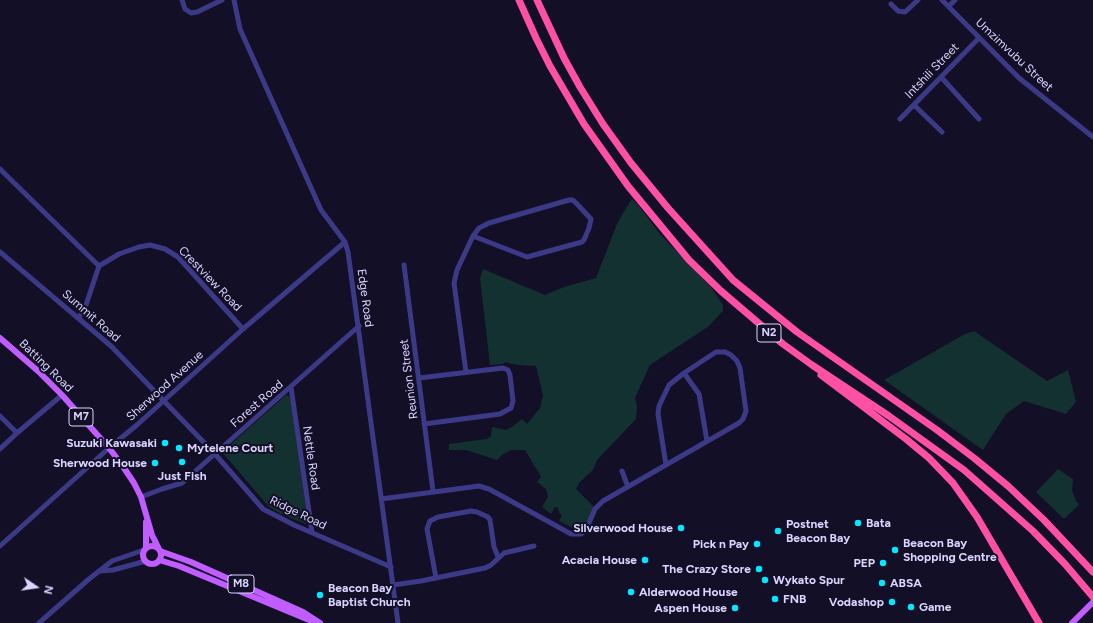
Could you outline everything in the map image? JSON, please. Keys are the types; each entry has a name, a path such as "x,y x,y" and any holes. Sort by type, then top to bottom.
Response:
{"highway":[{"name":"N2","path":"519,0 550,66 584,124 628,186 689,260 721,291 783,344 889,416 964,470 1033,531 1093,596"},
{"name":"N2","path":"536,0 580,87 608,131 631,163 668,208 734,280 797,332 937,430 974,458 1008,486 1044,520 1093,572"},
{"path":"812,365 830,382 893,429 923,454 953,483 977,517 1039,623"}],"main road":[{"name":"Batting Road","path":"0,338 38,371 62,395 109,448 128,474 141,497 152,535 160,550"},
{"name":"Batting Road","path":"144,508 146,530 145,549"},
{"path":"154,546 160,550 159,560 151,564 146,562 143,556 145,549 154,546"},
{"name":"M8","path":"160,550 191,562 303,612 320,623"},
{"name":"M8","path":"159,560 179,566 316,623"},
{"path":"1072,623 1093,602"}],"street":[{"path":"182,0 185,9 191,13 197,12 222,0"},
{"name":"Edge Road","path":"234,0 240,29 320,210 344,242 348,252 398,623"},
{"path":"891,4 898,10 905,12 918,0"},
{"name":"Umzimvubu Street","path":"942,0 1019,78 1093,137"},
{"path":"949,6 955,0"},
{"name":"Intshili Street","path":"900,119 979,38"},
{"path":"941,77 979,119"},
{"path":"914,105 942,132"},
{"path":"0,169 99,266 84,308 78,317"},
{"path":"466,372 454,283 457,270 473,236 479,228 484,224 569,200 573,200 591,219 589,228 582,242 527,258 473,236"},
{"name":"Sherwood Avenue","path":"0,546 243,329 344,242"},
{"name":"Crestview Road","path":"99,266 119,254 144,246 155,246 164,249 178,257 243,329"},
{"name":"Summit Road","path":"0,252 111,346 164,400"},
{"name":"Reunion Street","path":"404,264 433,491"},
{"name":"Forest Road","path":"141,497 182,483 359,326"},
{"path":"381,499 475,486 486,488 572,534 582,534 588,528 598,505 666,464 739,423 746,414 746,405 739,364 731,355 719,351 684,373 669,385 658,410 666,464"},
{"path":"419,378 502,368 506,369 510,375 513,401 511,408 496,415 424,424"},
{"path":"684,373 699,394 707,441"},
{"name":"Nettle Road","path":"291,387 312,532"},
{"path":"0,449 62,395"},
{"name":"Ridge Road","path":"164,400 263,508 294,525 391,567"},
{"path":"0,416 17,433"},
{"path":"622,471 628,487"},
{"path":"436,578 427,529 430,521 438,517 471,511 488,516 490,520 494,547 498,557"},
{"path":"393,584 436,578 485,568 491,565 498,557 507,552 534,546"},
{"path":"41,622 89,578 112,561 145,549"},
{"path":"99,572 146,562"}],"green space":[{"path":"632,199 660,234 711,287 723,305 723,311 709,326 650,365 635,398 637,406 636,419 597,460 593,470 579,483 576,489 595,508 586,527 577,530 559,521 562,515 559,513 558,508 555,507 551,514 542,507 548,497 546,489 537,482 541,477 525,450 511,450 497,460 466,450 449,450 449,444 487,439 491,436 492,427 506,430 522,419 527,424 540,408 543,395 536,366 518,365 505,362 503,364 490,365 480,278 483,269 545,295 564,287 596,278 617,224"},
{"path":"974,331 1047,381 1068,370 1076,402 1066,414 1024,401 1006,414 983,450 884,380 965,334"},
{"path":"286,395 290,397 291,401 308,522 306,524 281,514 269,507 222,452"},
{"path":"1058,469 1073,479 1072,491 1079,505 1064,519 1036,492"}],"place":[{"name":"Suzuki Kawasaki","path":"165,443"},
{"name":"Mytelene Court","path":"179,448"},
{"name":"Just Fish","path":"182,462"},
{"name":"Sherwood House","path":"155,463"},
{"name":"Bata","path":"858,523"},
{"name":"Silverwood House","path":"681,528"},
{"name":"Postnet Beacon Bay","path":"778,531"},
{"name":"Pick n Pay","path":"757,544"},
{"name":"Beacon Bay Shopping Centre","path":"895,550"},
{"name":"Acacia House","path":"645,560"},
{"name":"PEP","path":"883,563"},
{"name":"The Crazy Store","path":"759,569"},
{"name":"Wykato Spur","path":"765,580"},
{"name":"ABSA","path":"882,583"},
{"name":"Alderwood House","path":"631,592"},
{"name":"Beacon Bay Baptist Church","path":"320,595"},
{"name":"FNB","path":"775,599"},
{"name":"Vodashop","path":"892,602"},
{"name":"Game","path":"911,607"},
{"name":"Aspen House","path":"735,608"}]}
